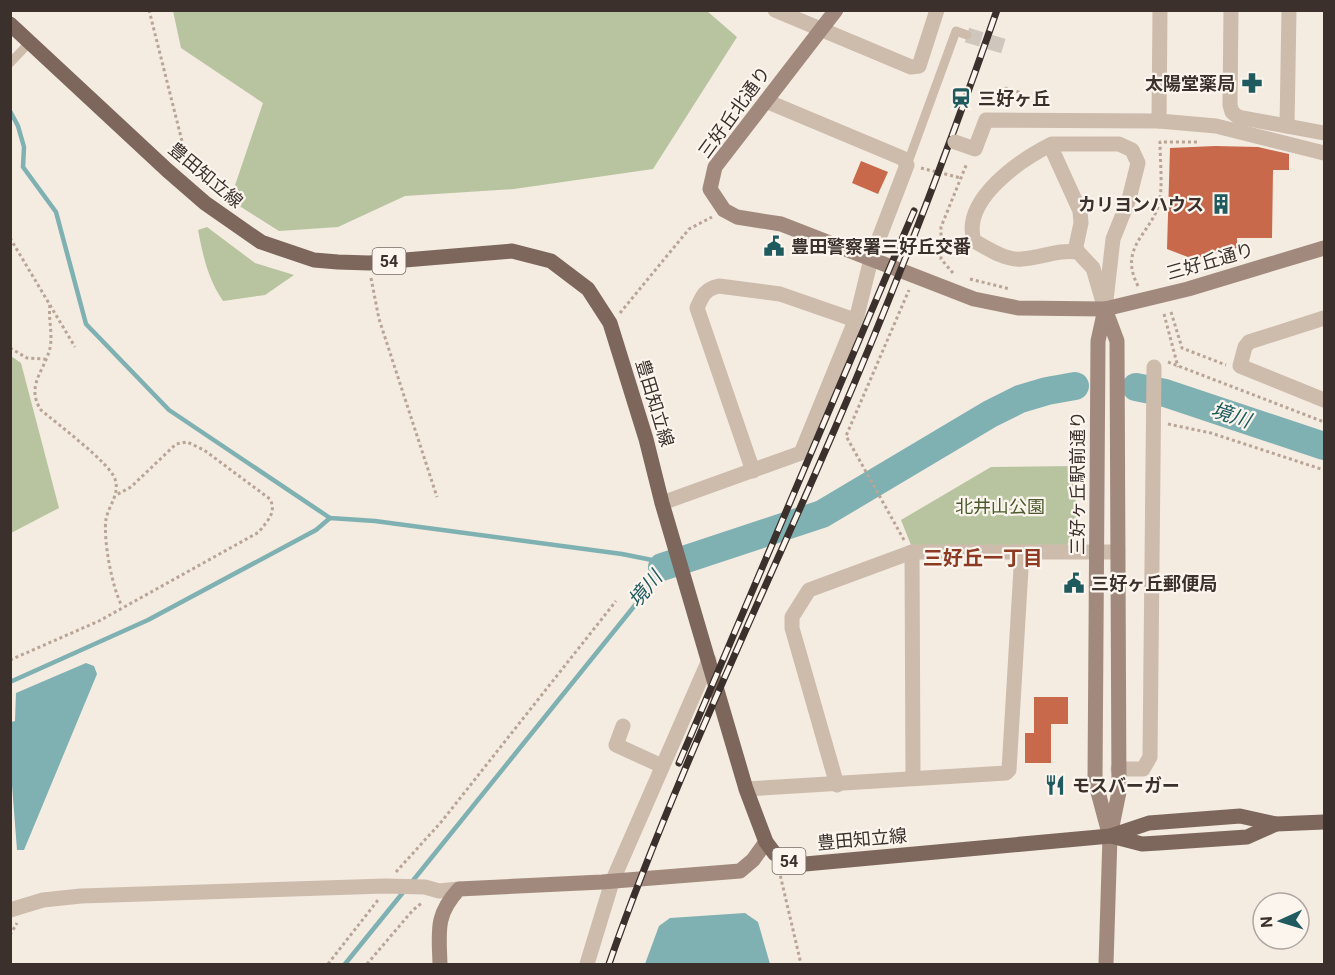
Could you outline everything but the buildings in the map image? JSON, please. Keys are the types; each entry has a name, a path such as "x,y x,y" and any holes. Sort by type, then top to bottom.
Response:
{"main road":[{"name":"豊田知立線","path":"10,24 195,195 241,230 281,251 314,260 369,262 512,251 551,261 588,289 610,323 646,439 662,503 682,563 746,789 770,848 805,864 1110,836 1149,823 1240,816 1276,824 1324,822"},
{"name":"豊田知立線","path":"1110,836 1143,844 1247,837 1276,824"}],"street":[{"path":"775,10 911,67 919,66 938,10"},
{"name":"三好丘北通り","path":"724,210 710,189 715,167 836,10"},
{"path":"1159,121 1160,10"},
{"path":"1231,10 1230,105 1232,112 1238,117 1324,134"},
{"path":"1287,126 1288,10"},
{"path":"662,503 801,453 855,320 871,259 907,165 902,158 766,101"},
{"path":"955,142 975,149 986,120 1159,121 1216,126 1324,153"},
{"path":"1105,309 1113,239 1129,199 1138,163 1132,150 1119,144 1050,145 1010,170 986,196 972,218 970,229 974,241 1007,257 1021,260 1062,250 1075,251 1088,260 1093,268 1105,309 1117,341 1119,792 1110,836 1106,964"},
{"path":"1050,145 1080,211 1081,223 1075,251"},
{"path":"724,210 737,217 781,224 974,299 1018,308 1105,309"},
{"name":"三好丘通り","path":"1105,309 1188,289 1324,248"},
{"path":"753,471 697,308 702,296 710,288 719,286 780,294 855,320"},
{"name":"三好ヶ丘駅前通り","path":"1105,309 1098,341 1095,781 1110,836"},
{"path":"1324,318 1249,342 1245,347 1240,366 1324,399"},
{"path":"1118,769 1143,769 1150,757 1154,367"},
{"path":"837,784 792,628 792,617 809,590 912,552 1118,552"},
{"path":"912,552 912,777"},
{"path":"746,789 1006,773 1009,770 1022,552"},
{"path":"587,964 612,882 709,660"},
{"path":"622,726 616,746 663,766"},
{"path":"10,910 44,900 81,896 390,887 459,889 612,882 740,871 770,848"},
{"path":"440,964 439,929 444,905 459,889"}],"lane":[{"path":"907,165 956,31 966,34"},
{"path":"10,63 30,42"}],"path":[{"path":"149,10 195,195"},
{"path":"1005,88 1022,93 1021,105 1011,105"},
{"path":"990,105 1000,105"},
{"path":"1139,288 1132,274 1135,244 1159,204 1160,142"},
{"path":"907,165 961,178"},
{"path":"610,323 689,229 724,210"},
{"path":"10,238 75,347"},
{"path":"369,262 379,319 430,482 437,497"},
{"path":"895,525 846,436 915,276"},
{"path":"50,305 49,351 37,375 35,401 41,410 107,465 115,479 116,495 106,519 106,539 122,606"},
{"path":"1172,312 1182,348 1232,367 1240,366"},
{"path":"1164,314 1178,367"},
{"path":"10,348 27,358 45,359"},
{"path":"1154,367 1158,361 1165,361 1324,422"},
{"path":"1153,422 1211,433 1324,470"},
{"path":"10,660 99,621 122,606 259,532 273,513 274,506 270,499 204,450 187,442 176,444 131,487 116,495"},
{"path":"328,964 616,601"},
{"path":"770,848 801,964"},
{"path":"367,964 432,889"}],"green space":[{"path":"173,11 707,11 737,37 653,169 514,189 405,196 338,227 279,231 230,200 263,103 181,48"},
{"path":"207,227 255,263 294,275 265,295 223,301 210,276 202,249 198,230"},
{"path":"11,356 21,363 59,508 11,533"},
{"name":"北井山公園","path":"1075,466 1076,529 1067,545 911,545 901,520 991,467"}],"water":[{"path":"86,663 94,666 97,674 24,850 17,850 11,772 11,722 15,721 16,693"},
{"path":"745,913 758,922 770,964 645,964 659,926 670,918"}],"waterway":[{"path":"10,111 18,126 24,147 23,167 56,212 86,324 169,410 330,518 375,521 622,554 652,560 662,567 644,594 411,883"},
{"name":"境川","path":"662,567 822,514 990,414 1020,399 1075,386"},
{"name":"境川","path":"1136,387 1165,393 1324,446"},
{"path":"10,682 148,620 316,530 330,518"},
{"name":"境川","path":"345,964 405,890"}],"tunnel":[{"path":"967,35 1006,47"}],"railway":[{"path":"609,964 689,761 836,426 900,272 997,10"},
{"path":"679,763 914,211"}],"place":[{"name":"太陽堂薬局","path":"1252,83"},
{"name":"三好ヶ丘","path":"961,98"},
{"name":"カリヨンハウス","path":"1221,204"},
{"name":"豊田警察署三好丘交番","path":"774,246"},
{"name":"三好ヶ丘郵便局","path":"1074,583"},
{"name":"モスバーガー","path":"1055,785"}],"district":[{"name":"三好丘一丁目","path":"983,558"}]}
